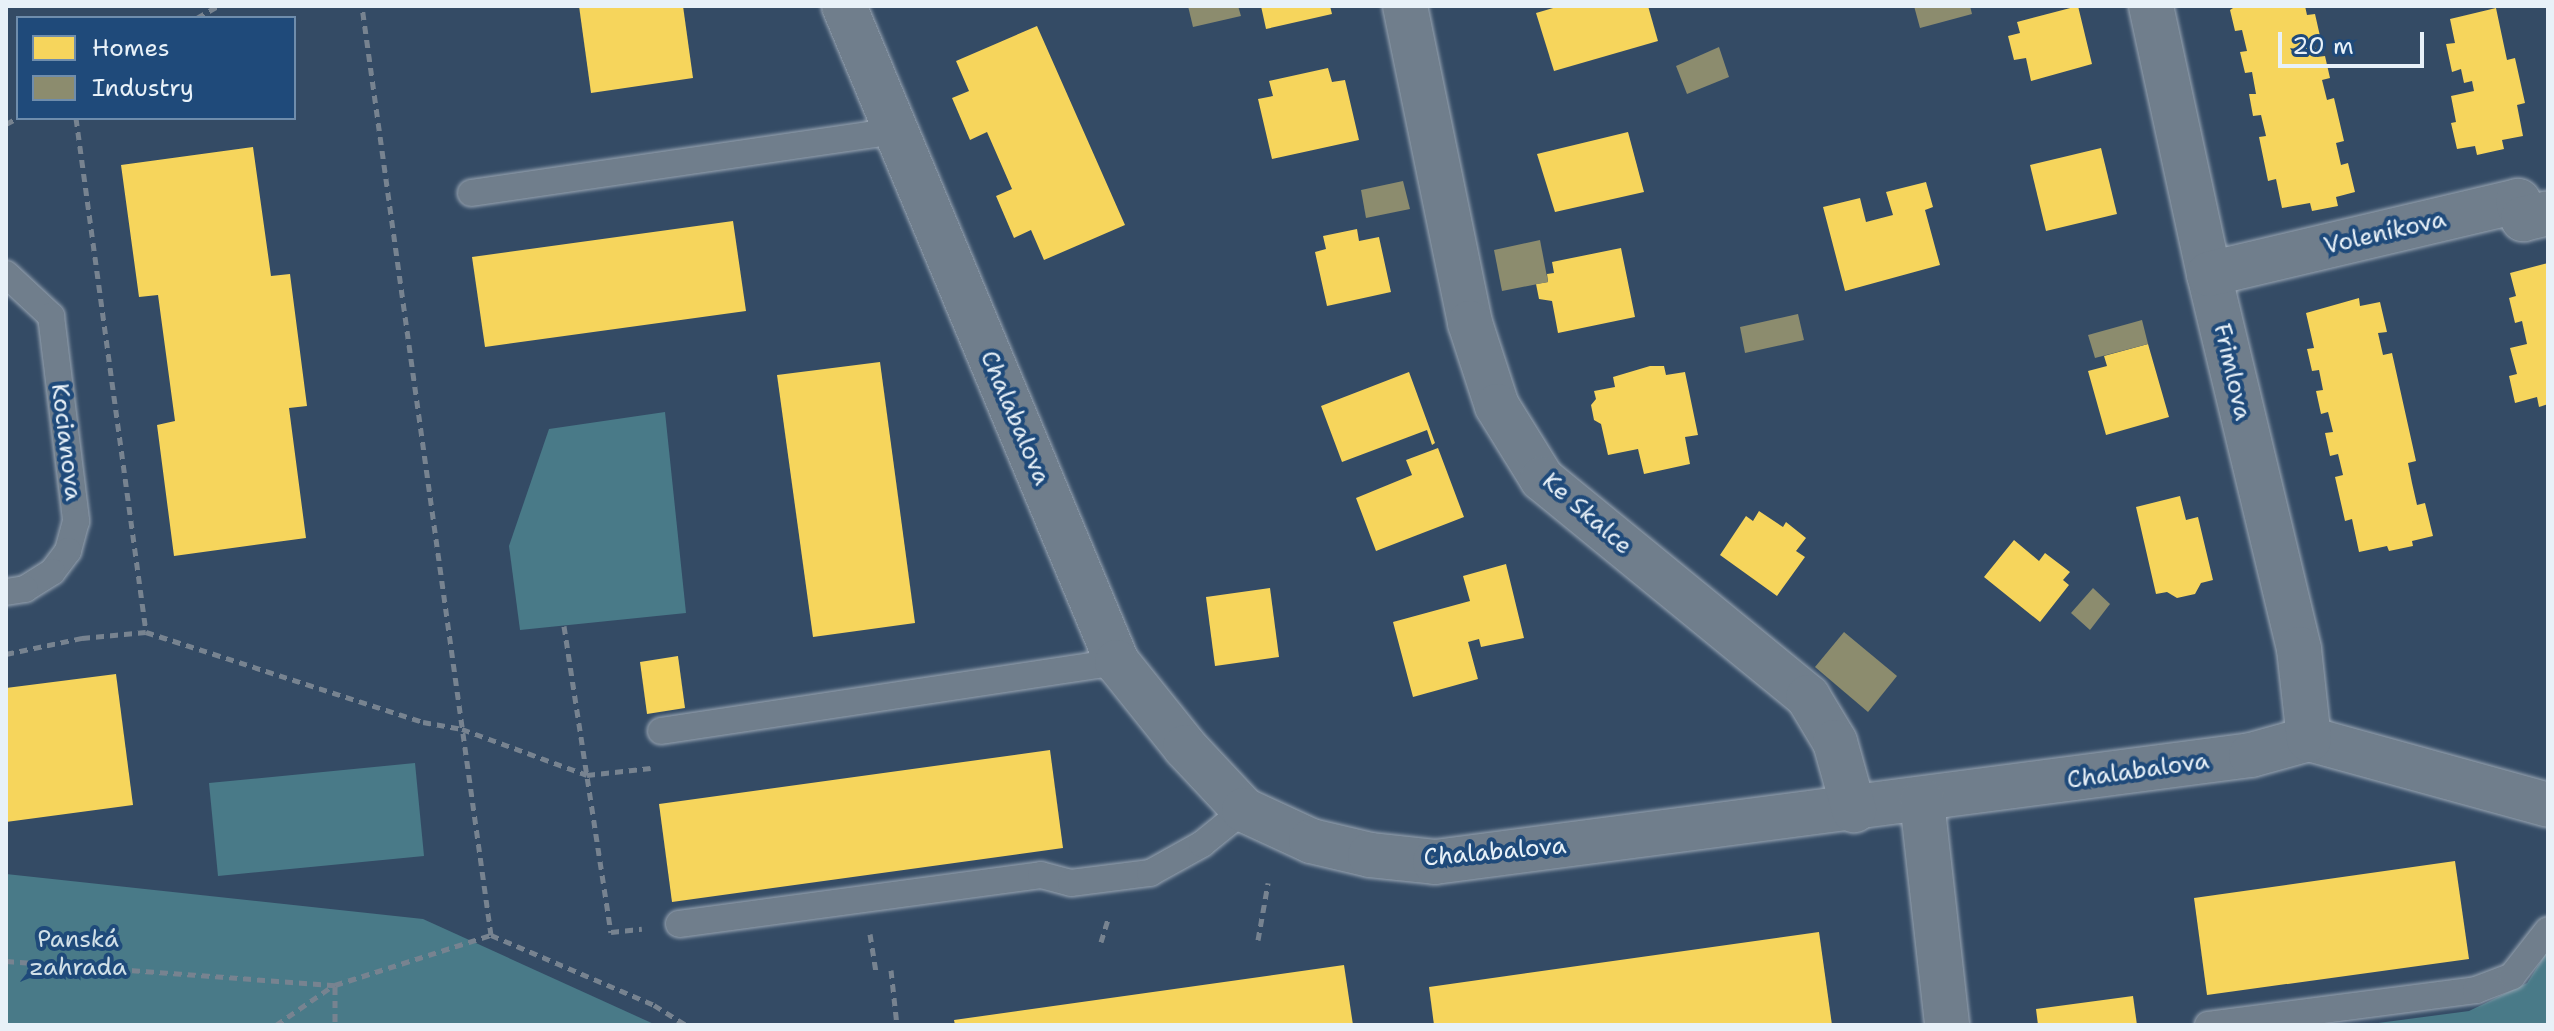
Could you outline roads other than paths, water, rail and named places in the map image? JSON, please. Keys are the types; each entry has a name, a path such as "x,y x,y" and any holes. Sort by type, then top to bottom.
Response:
{"street":[{"name":"Chalabalova","path":"844,6 1117,662 1185,747 1244,810 1311,841 1370,855 1435,862 1854,810 2251,755 2309,739"},
{"name":"Ke Skalce","path":"1405,6 1470,323 1497,406 1542,479 1808,697 1835,742 1854,810"},
{"name":"Frimlova","path":"2151,6 2209,274 2299,649 2309,739"},
{"name":"Voleníkova","path":"2209,274 2518,201 2523,219 2548,213"},
{"path":"2309,739 2548,805"},
{"path":"1922,801 1947,1025"}],"lane":[{"path":"471,193 895,131"},
{"name":"Kocianova","path":"6,274 51,316 76,521 68,551 52,572 25,589 6,592"},
{"path":"661,731 1117,662"},
{"path":"679,924 1041,875 1071,883 1150,873 1202,844 1244,810"},
{"path":"2208,1025 2476,990 2512,976 2548,930"}],"park label":[{"name":"Panská zahrada","path":"78,954"}]}
